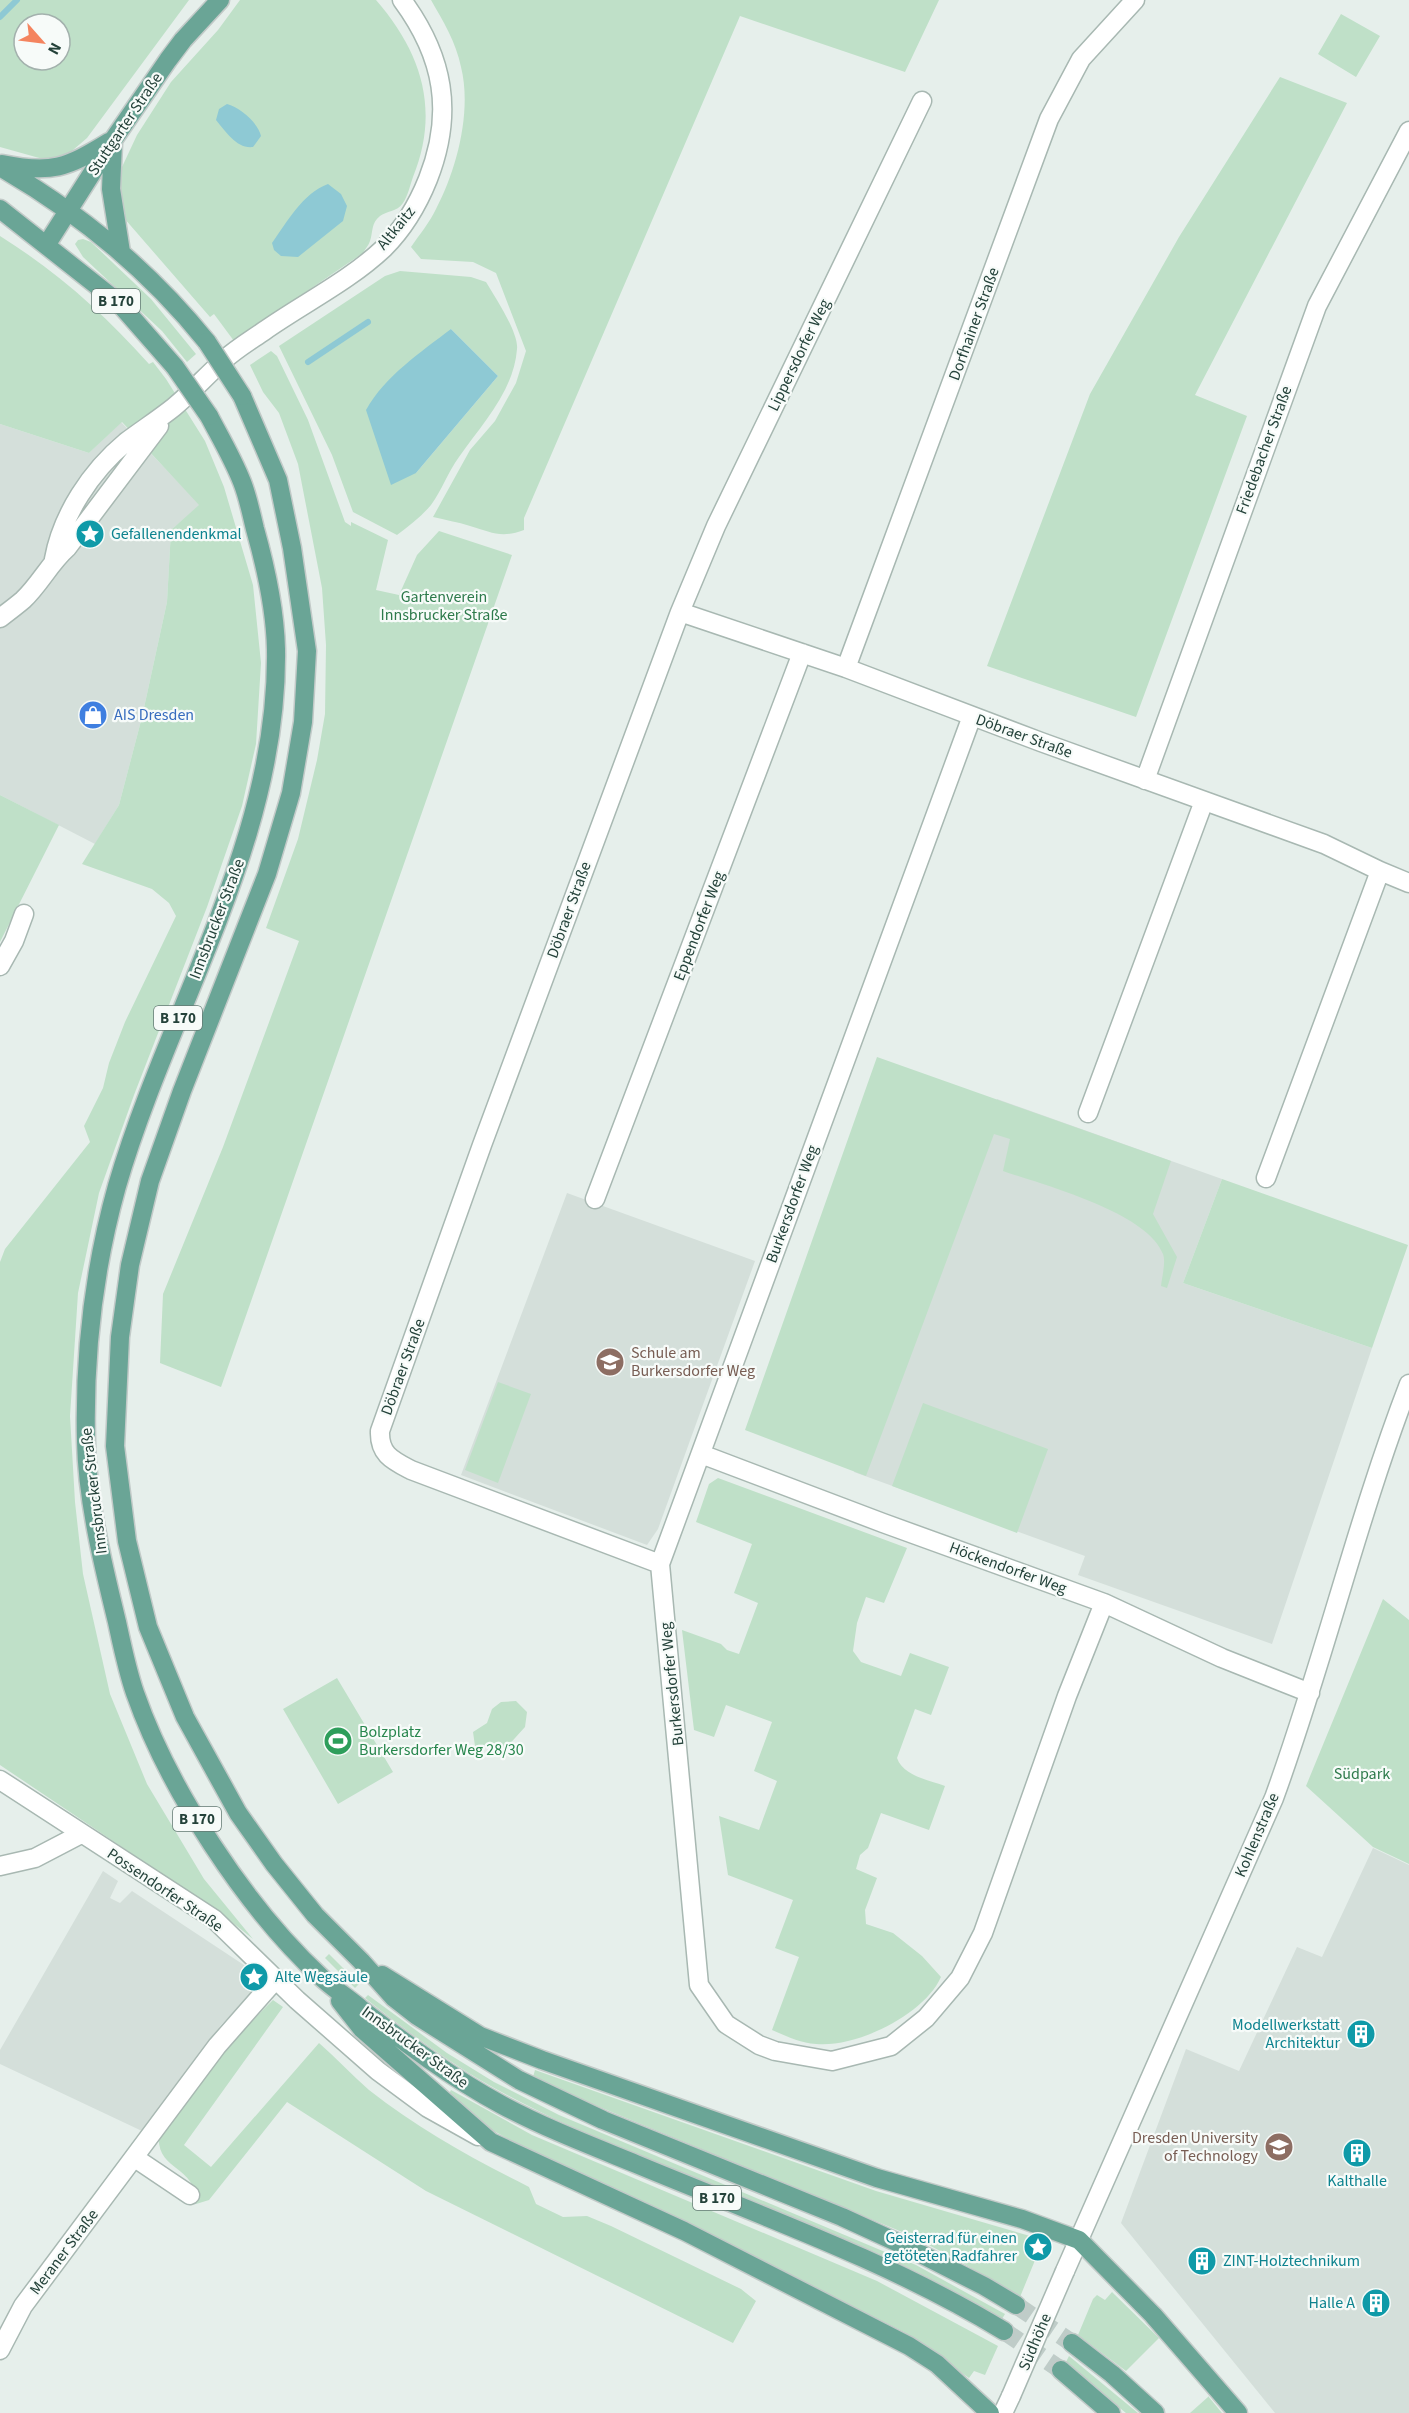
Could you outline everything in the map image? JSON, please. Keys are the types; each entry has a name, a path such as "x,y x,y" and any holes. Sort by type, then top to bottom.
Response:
{"main road":[{"name":"Stuttgarter Straße","path":"183,40 203,0"},
{"name":"Stuttgarter Straße","path":"68,210 113,140 183,40 220,0"},
{"path":"0,165 55,169 71,164 113,140"},
{"path":"113,140 111,189 121,252"},
{"name":"Innsbrucker Straße","path":"0,165 68,210 121,252 175,303 207,342 242,396 278,480 292,548 306,651 303,722 291,793 267,874 182,1091 150,1181 130,1265 120,1337 115,1446 127,1541 148,1627 185,1717 238,1813 274,1864 315,1915 394,1998 417,2016 519,2080 603,2120 842,2217 903,2245 1016,2305"},
{"name":"Innsbrucker Straße","path":"0,209 119,303 175,366 209,416 243,484 268,573 276,645 273,717 264,776 242,856 147,1100 117,1188 101,1260 88,1346 86,1446 99,1548 134,1692 163,1759 209,1840 247,1894 323,1978 395,2035 464,2083 505,2107 841,2248 937,2292 1004,2331"},
{"path":"47,244 68,210"},
{"path":"361,1961 480,2036 877,2178 1030,2221 1079,2240 1153,2315 1238,2413"},
{"path":"323,1978 362,2029 491,2142 684,2231 909,2346 937,2364 990,2413"},
{"path":"1072,2343 1112,2374 1155,2413"},
{"path":"1061,2370 1111,2413"}],"street":[{"name":"Altkaitz","path":"54,560 57,540 75,502 98,470 125,443 174,406 226,359 265,330 347,277 384,248 421,197 438,153 443,104 438,75 430,49 417,21 402,0"},
{"name":"Dorfhainer Straße","path":"846,668 1050,119 1081,60 1135,0"},
{"name":"Lippersdorfer Weg","path":"680,612 716,526 922,100"},
{"name":"Friedebacher Straße","path":"1145,780 1317,306 1409,131"},
{"name":"Altkaitz","path":"0,618 23,600 54,560 67,548 174,406"},
{"name":"Döbraer Straße","path":"660,1564 411,1470 391,1460 383,1452 379,1443 380,1431 482,1145 680,612 846,668 1324,844 1409,883"},
{"name":"Eppendorfer Weg","path":"595,1199 802,653"},
{"name":"Burkersdorfer Weg","path":"972,716 660,1564 699,1985 726,2024 759,2045 775,2051 832,2061 891,2046 926,2018 960,1978 983,1933 1066,1696 1104,1603"},
{"path":"1088,1113 1204,801"},
{"path":"1266,1178 1380,871"},
{"path":"0,966 14,941 24,914"},
{"name":"Kohlenstraße","path":"1065,2271 1274,1798 1310,1694 1349,1562 1409,1384"},
{"name":"Höckendorfer Weg","path":"701,1454 1104,1603 1222,1658 1310,1694"},
{"name":"Possendorfer Straße","path":"0,1780 214,1919 297,2000 378,2071 428,2108 491,2142"},
{"path":"0,1866 35,1858 81,1834"},
{"name":"Meraner Straße","path":"0,2350 23,2306 217,2046 276,1979"},
{"path":"135,2158 190,2195"},
{"name":"Südhöhe","path":"1003,2413 1065,2271"}],"shaded area":[{"path":"121,422 200,505 171,530 167,602 142,717 119,805 95,844 0,795 0,424 89,453"},
{"path":"997,1099 1222,1179 1183,1283 1372,1348 1272,1644 1078,1575 1085,1556 854,1472"},
{"name":"Schule am Burkersdorfer Weg","path":"567,1193 755,1261 658,1529 647,1545 461,1475"},
{"name":"Dresden University of Technology","path":"1373,1848 1409,1865 1409,2413 1275,2413 1121,2223 1186,2049 1239,2071 1297,1947 1322,1957"},
{"path":"103,1871 118,1881 110,1898 120,1903 132,1891 253,1971 250,1976 261,1984 221,2025 142,2131 0,2064 0,2050"}],"green space":[{"path":"0,0 189,0 87,138 66,156 50,161 0,147"},
{"path":"240,0 376,0 392,20 415,62 422,83 425,129 421,152 405,200 401,206 382,214 377,219 363,253 234,341 214,314 210,317 124,218 118,189 122,167 137,135 171,82 218,30"},
{"path":"431,0 939,0 905,72 740,16 524,518 524,530 516,533 496,534 433,517 470,450 495,421 516,383 526,351 496,273 473,262 421,259 411,247 431,219 444,193 461,140 465,102 464,84 456,49"},
{"path":"1341,14 1380,36 1356,77 1318,54"},
{"path":"1280,77 1347,103 1195,395 1247,416 1136,717 987,666 1090,394 1179,237"},
{"path":"0,236 61,279 115,328 149,364 153,362 166,379 205,441 224,487 253,585 261,663 256,744 242,806 207,907 134,1095 99,1193 78,1293 70,1416 75,1502 83,1574 110,1694 147,1784 204,1879 253,1939 223,1915 0,1765 0,1262 5,1249 90,1142 84,1126 103,1088 109,1063 125,1022 176,916 169,903 152,889 82,864 119,805 142,717 167,602 171,530 199,505 122,422 89,453 0,424"},
{"path":"78,240 91,242 151,299 196,354 187,362 162,331 83,257 75,244"},
{"path":"400,271 471,277 486,282 517,342 515,364 496,406 455,463 431,505 397,535 353,512 332,455 279,346 385,276","holes":["451,329 498,376 416,473"]},
{"name":"Gartenverein Innsbrucker Straße","path":"271,351 277,356 308,420 345,522 351,526 351,522 388,540 376,590 399,595 417,555 439,531 512,555 221,1387 160,1363 163,1294 223,1147 299,941 266,928 298,839 317,760 325,714 326,645 322,588 298,464 279,413 263,392 250,365"},
{"path":"0,795 59,825 0,942"},
{"path":"877,1057 1171,1161 1153,1214 1177,1257 1167,1288 1161,1286 1164,1257 1153,1239 1137,1225 1092,1202 1003,1171 1010,1139 994,1134 866,1476 745,1430"},
{"path":"1222,1179 1408,1245 1372,1348 1183,1283"},
{"path":"498,1382 531,1394 498,1483 465,1470"},
{"path":"923,1403 1048,1449 1017,1533 892,1486"},
{"path":"718,1478 907,1548 884,1603 866,1597 857,1623 853,1651 861,1662 901,1676 910,1653 949,1667 931,1715 915,1709 897,1758 900,1764 911,1773 945,1786 929,1830 881,1813 868,1848 860,1855 856,1869 877,1878 865,1910 866,1924 893,1933 922,1956 941,1977 920,2004 905,2016 869,2035 850,2041 816,2044 793,2039 772,2030 799,1957 775,1948 793,1900 728,1875 719,1816 759,1830 777,1781 754,1771 772,1722 726,1705 714,1737 694,1730 682,1630 721,1644 727,1650 739,1654 758,1603 734,1593 752,1544 696,1522 709,1484"},
{"name":"Südpark","path":"1383,1599 1409,1620 1409,1864 1373,1847 1306,1786"},
{"name":"Bolzplatz Burkersdorfer Weg 28/30","path":"337,1678 393,1772 338,1804 283,1709"},
{"path":"516,1701 527,1712 525,1727 506,1748 475,1746 473,1732 487,1723 492,1709 501,1702"},
{"path":"329,1954 359,1984 355,1988 325,1958"},
{"path":"368,1995 447,2053 494,2082 559,2115 916,2265 1005,2314 1002,2319 943,2285 882,2255 630,2152 507,2095 470,2074 416,2037 365,1998"},
{"path":"273,2000 283,2007 184,2145 211,2167 319,2043 369,2090 407,2118 529,2187 536,2204 563,2217 587,2216 741,2289 756,2301 733,2343 426,2191 287,2102 209,2200 196,2204 195,2191 190,2182 163,2155 159,2134 228,2048"},
{"path":"535,2070 876,2191 1030,2236 1030,2246 1036,2248 1038,2253 1020,2297 954,2258 907,2234 573,2096 533,2077"},
{"path":"451,2090 532,2135 877,2281 998,2346 985,2375 974,2371 969,2378 904,2332 706,2233 524,2148 485,2126 447,2098"},
{"path":"1112,2292 1159,2338 1126,2371 1078,2335 1093,2299 1097,2295 1105,2300"},
{"path":"1069,2356 1138,2413 1126,2413 1065,2364"},
{"path":"1208,2397 1222,2413 1190,2413"}],"water":[{"path":"227,104 243,112 256,126 261,136 253,147 237,142 216,120 219,109"},
{"path":"328,184 341,194 347,206 343,221 298,257 281,256 274,250 272,243 303,201"},
{"path":"451,329 498,376 416,473 391,485 366,410 393,375"}],"waterway":[{"path":"0,17 17,0"},
{"path":"308,362 368,322"}],"tunnel":[{"path":"1016,2305 1072,2343"},
{"path":"1004,2331 1061,2370"}],"place":[{"name":"Gefallenendenkmal","path":"90,534"},
{"name":"AIS Dresden","path":"93,715"},
{"name":"Schule am Burkersdorfer Weg","path":"610,1362"},
{"name":"Bolzplatz Burkersdorfer Weg 28/30","path":"338,1741"},
{"name":"Alte Wegsäule","path":"254,1977"},
{"name":"Modellwerkstatt Architektur","path":"1361,2034"},
{"name":"Dresden University of Technology","path":"1279,2147"},
{"name":"Kalthalle","path":"1357,2153"},
{"name":"Geisterrad für einen getöteten Radfahrer","path":"1038,2247"},
{"name":"ZINT-Holztechnikum","path":"1202,2261"},
{"name":"Halle A","path":"1376,2303"}]}
